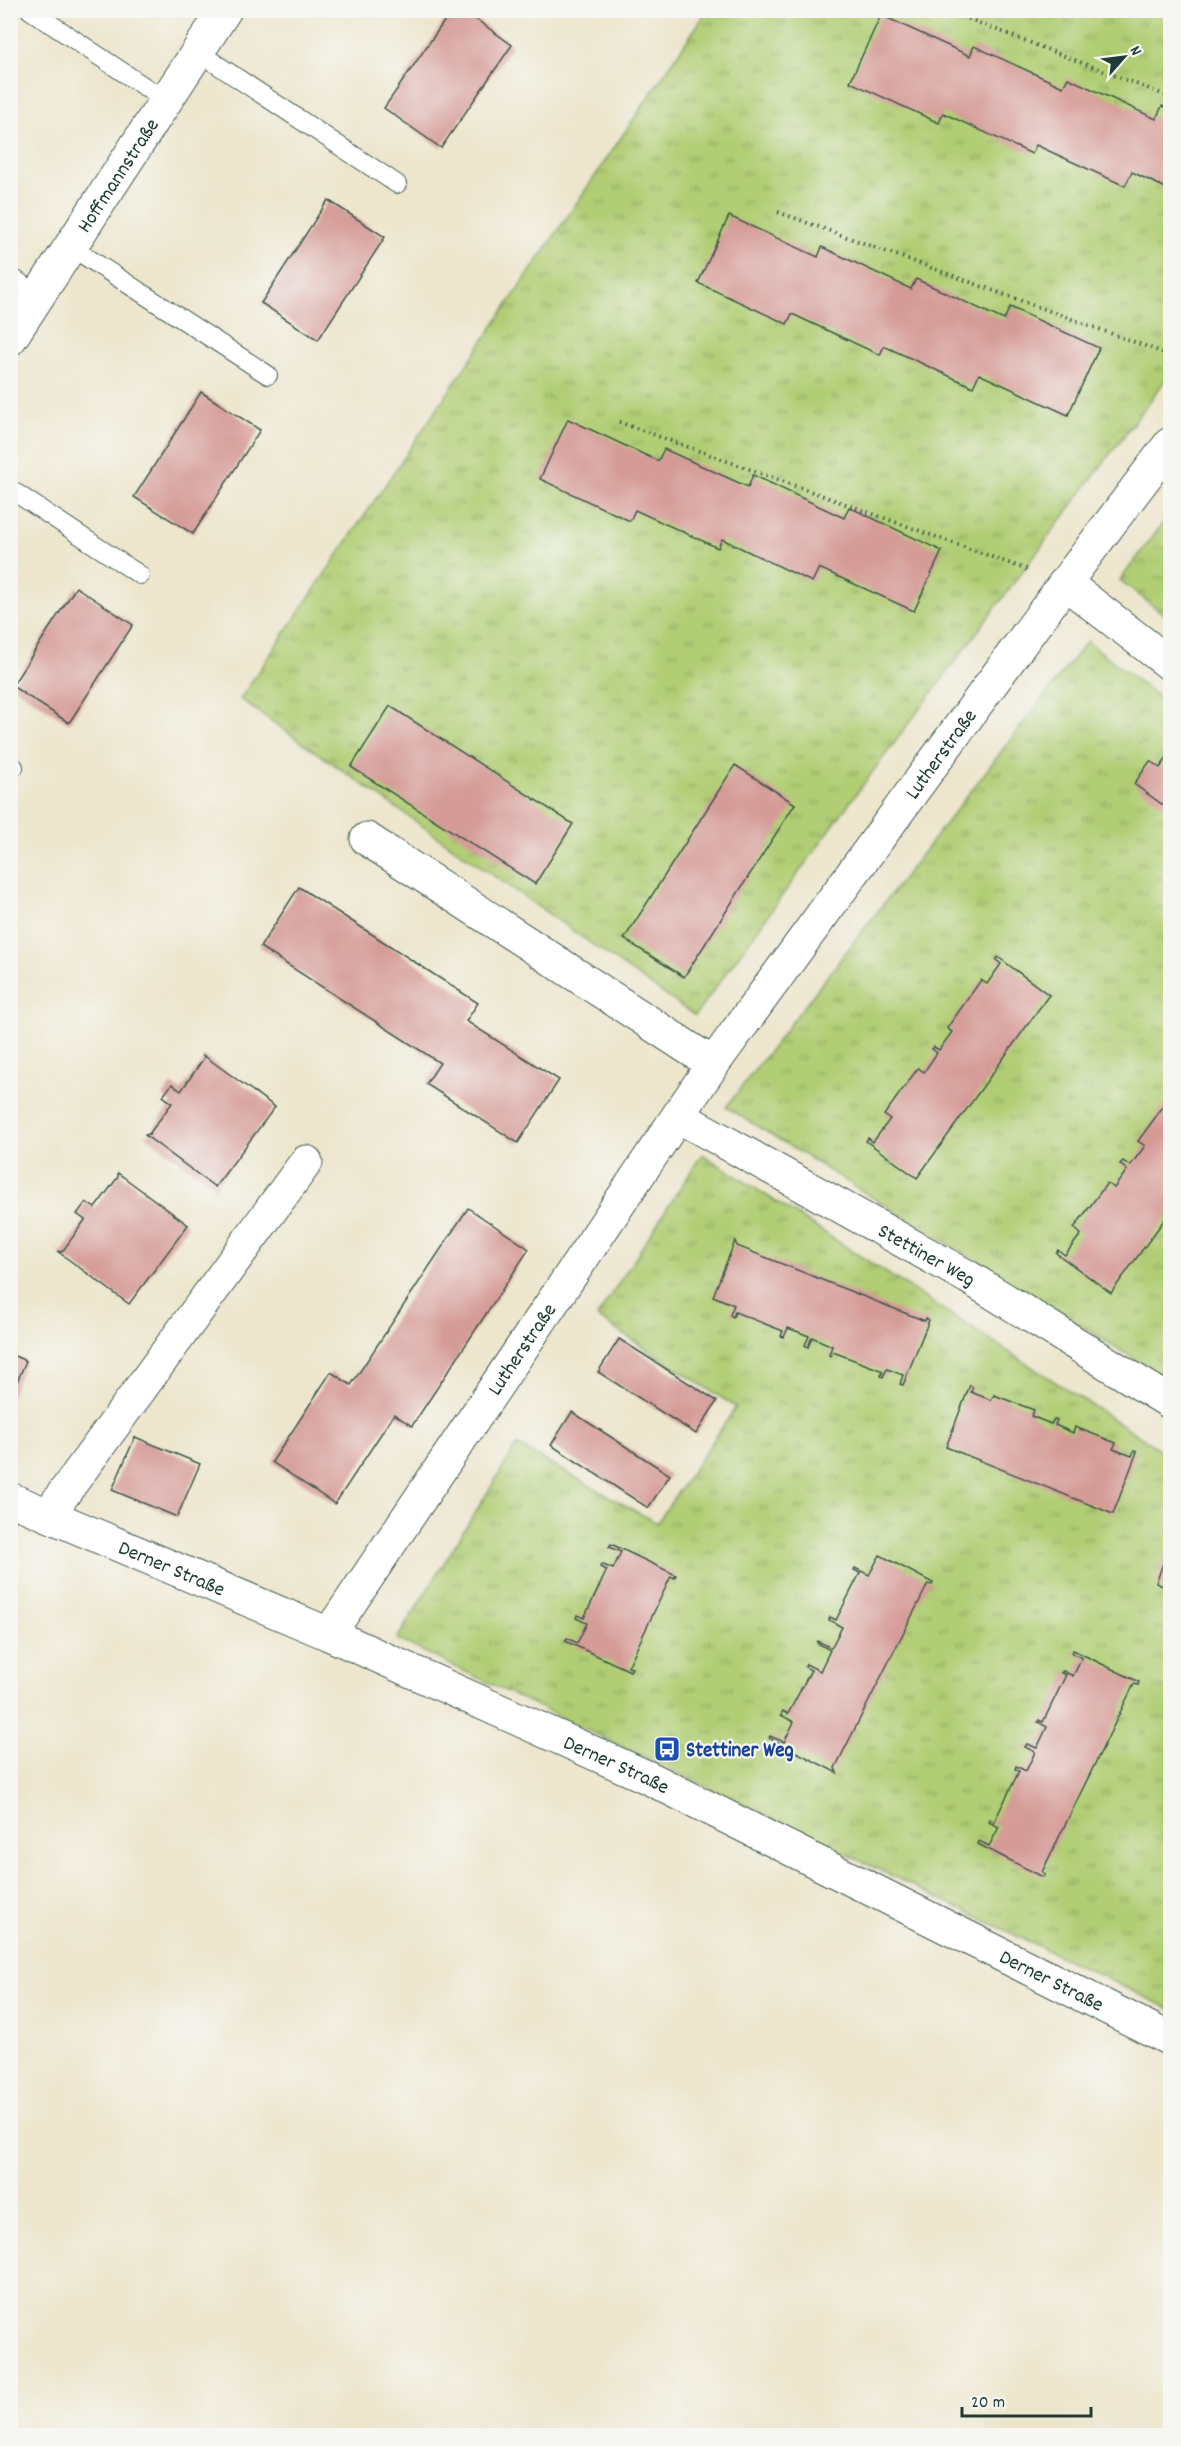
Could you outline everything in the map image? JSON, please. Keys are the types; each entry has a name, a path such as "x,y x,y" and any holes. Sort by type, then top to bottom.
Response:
{"street":[{"name":"Hoffmannstraße","path":"10,339 225,10"},
{"name":"Lutherstraße","path":"329,1634 713,1064 1065,583 1170,444"},
{"path":"1065,583 1170,664"},
{"path":"367,838 713,1064"},
{"name":"Stettiner Weg","path":"678,1116 968,1277 1170,1402"},
{"path":"48,1515 306,1162"},
{"name":"Derner Straße","path":"10,1500 329,1634 649,1778 1170,2039"}],"lane":[{"path":"30,10 166,101"},
{"path":"198,52 397,184"},
{"path":"71,247 268,375"},
{"path":"10,276 39,296"},
{"path":"10,489 140,575"}],"path":[{"path":"946,10 1170,97"},
{"path":"778,212 1170,355"},
{"path":"620,422 1065,583"}],"green space":[{"path":"707,11 1170,11 1170,374 842,813 695,1016 240,699"},
{"path":"1170,514 1170,619 1120,580"},
{"path":"1087,641 1170,706 1170,1381 726,1107"},
{"path":"702,1154 1170,1456 1170,2009 397,1639 517,1445 657,1523 736,1407 597,1317"}],"building":[{"path":"452,10 463,10 512,45 441,148 384,108"},
{"path":"881,15 970,56 974,46 1063,87 1068,78 1156,119 1162,106 1170,109 1170,190 1132,172 1125,186 1036,145 1032,154 943,113 939,123 850,82"},
{"path":"328,200 385,237 318,340 261,303"},
{"path":"729,216 818,257 822,247 911,289 916,279 1004,320 1010,307 1099,348 1068,415 979,374 973,387 884,346 880,355 792,314 787,324 698,283"},
{"path":"201,392 260,430 193,534 134,497"},
{"path":"568,419 658,461 664,449 748,487 753,475 844,518 849,507 942,551 914,611 819,568 812,582 722,539 718,548 635,510 630,521 540,479"},
{"path":"76,587 133,625 69,723 12,686"},
{"path":"390,706 573,824 535,884 351,767"},
{"path":"1170,753 1170,810 1134,784 1150,761 1160,768"},
{"path":"735,765 795,804 684,977 624,939"},
{"path":"299,887 478,1003 466,1021 559,1080 518,1143 426,1084 440,1063 260,947"},
{"path":"998,957 1049,995 917,1178 866,1141 868,1138 873,1142 890,1119 884,1115 918,1068 924,1072 937,1053 932,1049 934,1047 939,1050 952,1032 947,1028 981,980 987,984 1001,964 996,960"},
{"path":"203,1055 275,1107 215,1187 145,1135 149,1134 172,1103 163,1096 172,1084 181,1091 204,1058"},
{"path":"1170,1097 1170,1212 1111,1293 1056,1253 1058,1250 1065,1255 1081,1234 1074,1228 1107,1183 1114,1188 1127,1170 1120,1164 1123,1161 1130,1166 1145,1146 1138,1141"},
{"path":"118,1173 188,1225 129,1304 57,1251 62,1252 85,1220 77,1214 86,1202 95,1208 118,1177"},
{"path":"468,1208 529,1249 412,1426 394,1414 335,1504 272,1462 331,1372 351,1385"},
{"path":"735,1241 737,1246 925,1321 926,1318 929,1320 903,1385 900,1384 903,1375 887,1369 883,1377 881,1376 883,1371 833,1352 831,1356 829,1355 832,1346 812,1337 808,1347 805,1345 809,1336 788,1328 784,1337 781,1336 783,1331 735,1312 733,1317 730,1315 734,1305 713,1296"},
{"path":"619,1339 717,1401 696,1434 598,1372"},
{"path":"10,1354 26,1361 11,1396 10,1396"},
{"path":"970,1385 973,1387 971,1392 991,1400 994,1395 1034,1410 1031,1416 1051,1424 1054,1419 1057,1420 1055,1425 1073,1433 1075,1427 1116,1443 1113,1449 1132,1456 1134,1451 1137,1452 1113,1514 946,1447"},
{"path":"572,1412 670,1475 648,1508 551,1445"},
{"path":"135,1437 200,1464 177,1517 112,1490"},
{"path":"611,1544 676,1575 674,1578 671,1576 628,1667 632,1668 630,1671 565,1641 567,1638 577,1643 587,1623 576,1618 577,1615 584,1618 607,1570 600,1567 601,1564 613,1569 621,1552 609,1547"},
{"path":"1170,1544 1170,1589 1156,1583"},
{"path":"880,1555 933,1583 928,1584 835,1768 837,1773 769,1738 770,1736 784,1742 794,1722 781,1715 783,1711 788,1714 811,1670 805,1667 806,1664 820,1671 830,1650 817,1643 818,1641 831,1648 842,1627 829,1620 830,1617 836,1620 860,1573 854,1570 855,1568 869,1575"},
{"path":"1073,1650 1139,1682 1138,1685 1134,1684 1042,1872 1045,1874 1043,1877 978,1844 979,1841 989,1846 999,1827 989,1822 990,1819 994,1822 1019,1771 1015,1769 1016,1766 1026,1771 1035,1752 1025,1747 1027,1744 1037,1748 1047,1727 1038,1722 1039,1720 1043,1722 1066,1675 1061,1673 1063,1671 1073,1676 1082,1658 1072,1653"}],"place":[{"name":"Stettiner Weg","path":"667,1749"}]}
